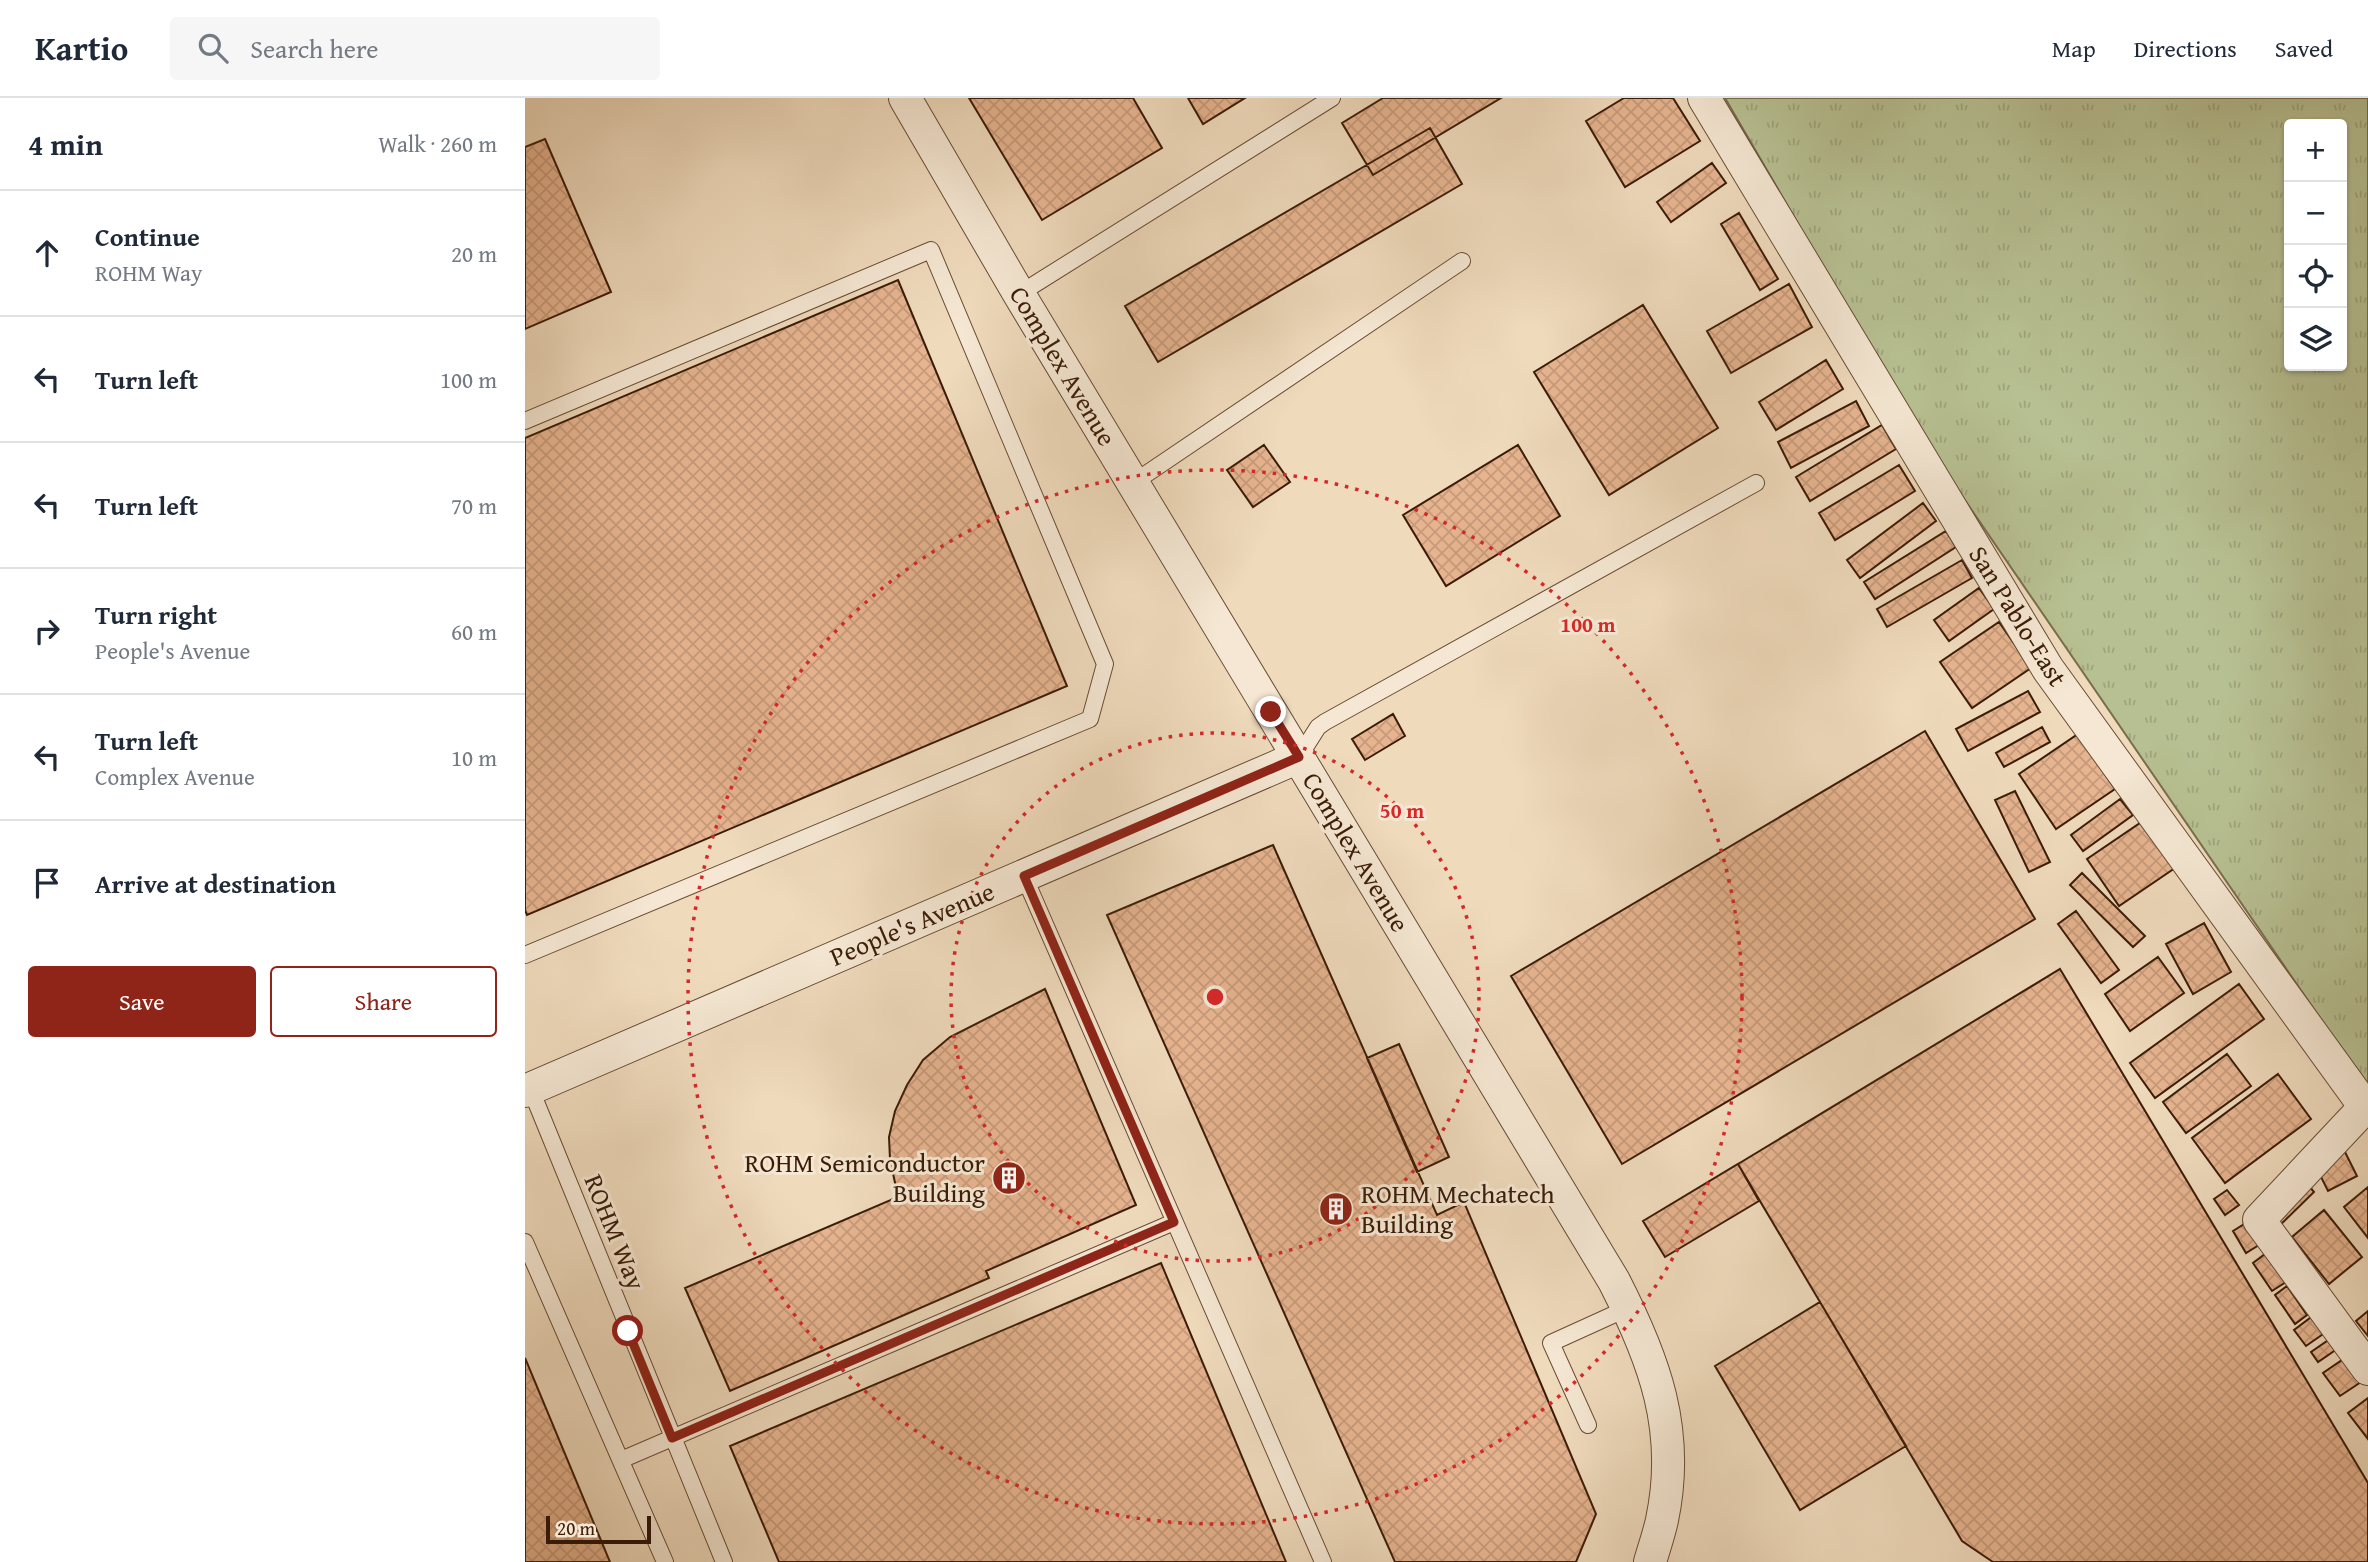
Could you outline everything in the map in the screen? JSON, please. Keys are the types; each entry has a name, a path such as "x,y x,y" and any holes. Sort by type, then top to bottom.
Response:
{"street":[{"name":"Complex Avenue","path":"905,98 1019,294 1628,1308 1654,1367 1663,1404 1667,1445 1666,1496 1650,1562"},
{"name":"San Pablo-East","path":"1704,98 2048,669 2366,1109"},
{"name":"People's Avenue","path":"527,1085 1299,757"},
{"path":"2366,1109 2259,1220 2368,1369"}],"lane":[{"path":"1019,294 1332,98"},
{"path":"525,421 931,250 1105,664 1090,719 525,955"},
{"path":"1133,483 1462,261"},
{"path":"1299,757 1318,727 1325,722 1756,483"},
{"path":"1024,876 1323,1562"},
{"name":"ROHM Way","path":"527,1085 724,1562"},
{"path":"621,1460 1174,1222"},
{"path":"525,1242 665,1562"},
{"path":"1588,1425 1551,1343 1628,1308"}],"green space":[{"path":"1725,98 2368,98 2368,1088 1925,442"}],"building":[{"path":"969,98 1133,98 1162,148 1042,220"},
{"path":"1188,98 1245,98 1203,124"},
{"path":"1383,98 1501,98 1373,175 1342,123"},
{"path":"1624,98 1673,98 1700,141 1625,187 1586,121"},
{"path":"1430,128 1462,184 1158,362 1125,306"},
{"path":"545,139 611,292 525,329 525,147"},
{"path":"1712,163 1726,183 1671,222 1657,202"},
{"path":"1739,213 1778,279 1760,290 1721,224"},
{"path":"898,280 1067,686 527,915 525,438"},
{"path":"1789,284 1812,327 1731,373 1707,331"},
{"path":"1643,305 1718,428 1609,495 1534,372"},
{"path":"1826,360 1843,389 1776,430 1759,402"},
{"path":"1856,401 1869,426 1791,468 1778,442"},
{"path":"1882,425 1896,449 1810,501 1796,477"},
{"path":"1264,445 1290,482 1253,507 1227,470"},
{"path":"1518,445 1560,516 1446,586 1403,515"},
{"path":"1899,465 1915,491 1835,540 1819,513"},
{"path":"1923,503 1936,521 1860,578 1847,560"},
{"path":"1946,531 1956,547 1875,599 1864,582"},
{"path":"1962,560 1972,578 1887,627 1877,609"},
{"path":"1979,588 1994,609 1949,641 1934,620"},
{"path":"1999,622 2031,668 1972,708 1940,662"},
{"path":"2028,691 2040,712 1968,751 1956,729"},
{"path":"1393,714 1405,736 1365,760 1352,739"},
{"path":"2042,727 2050,742 2004,767 1996,753"},
{"path":"1925,731 2035,919 1622,1164 1511,976"},
{"path":"2078,734 2115,789 2056,829 2019,774"},
{"path":"2015,791 2050,862 2029,872 1995,800"},
{"path":"2120,799 2133,815 2083,851 2071,835"},
{"path":"2143,821 2175,868 2119,906 2087,859"},
{"name":"ROHM Mechatech Building","path":"1273,845 1437,1215 1464,1202 1596,1514 1576,1562 1395,1562 1107,915"},
{"path":"2082,873 2145,936 2133,947 2070,885"},
{"path":"2076,911 2119,970 2101,983 2058,924"},
{"path":"2204,923 2231,972 2193,994 2166,944"},
{"path":"2158,957 2184,993 2130,1031 2105,994"},
{"path":"2060,969 2368,1483 2368,1562 1993,1562 1962,1541 1738,1164"},
{"path":"2239,984 2264,1019 2155,1098 2130,1063"},
{"name":"ROHM Semiconductor Building","path":"1045,989 1136,1205 986,1271 989,1278 730,1391 685,1288 898,1197 890,1159 889,1137 895,1111 923,1060 950,1037"},
{"path":"1399,1044 1449,1157 1417,1172 1367,1058"},
{"path":"2227,1054 2251,1086 2186,1133 2163,1102"},
{"path":"2278,1074 2311,1119 2225,1183 2192,1138"},
{"path":"2343,1148 2357,1176 2328,1191 2314,1163"},
{"path":"1738,1164 1759,1201 1665,1257 1643,1221"},
{"path":"2304,1180 2314,1192 2274,1231 2264,1219"},
{"path":"2368,1187 2368,1238 2344,1207"},
{"path":"2227,1190 2239,1205 2225,1215 2214,1199"},
{"path":"2324,1210 2362,1257 2329,1284 2292,1237"},
{"path":"2246,1223 2259,1245 2246,1253 2233,1231"},
{"path":"2265,1254 2286,1282 2272,1291 2253,1263"},
{"path":"1161,1263 1286,1562 779,1562 730,1446"},
{"path":"2287,1286 2307,1315 2295,1324 2275,1295"},
{"path":"1820,1302 1906,1446 1800,1510 1715,1366"},
{"path":"2368,1311 2368,1336 2356,1321"},
{"path":"2314,1315 2326,1332 2306,1346 2294,1330"},
{"path":"2330,1339 2337,1349 2318,1362 2311,1352"},
{"path":"525,1358 610,1562 525,1562"},
{"path":"2345,1358 2361,1382 2340,1396 2323,1373"},
{"path":"2368,1398 2368,1439 2348,1413"}],"place":[{"name":"ROHM Semiconductor Building","path":"1009,1178"},
{"name":"ROHM Mechatech Building","path":"1336,1209"}],"route":[{"path":"628,1331 672,1438 1174,1222 1024,876 1299,757 1271,712"}]}
